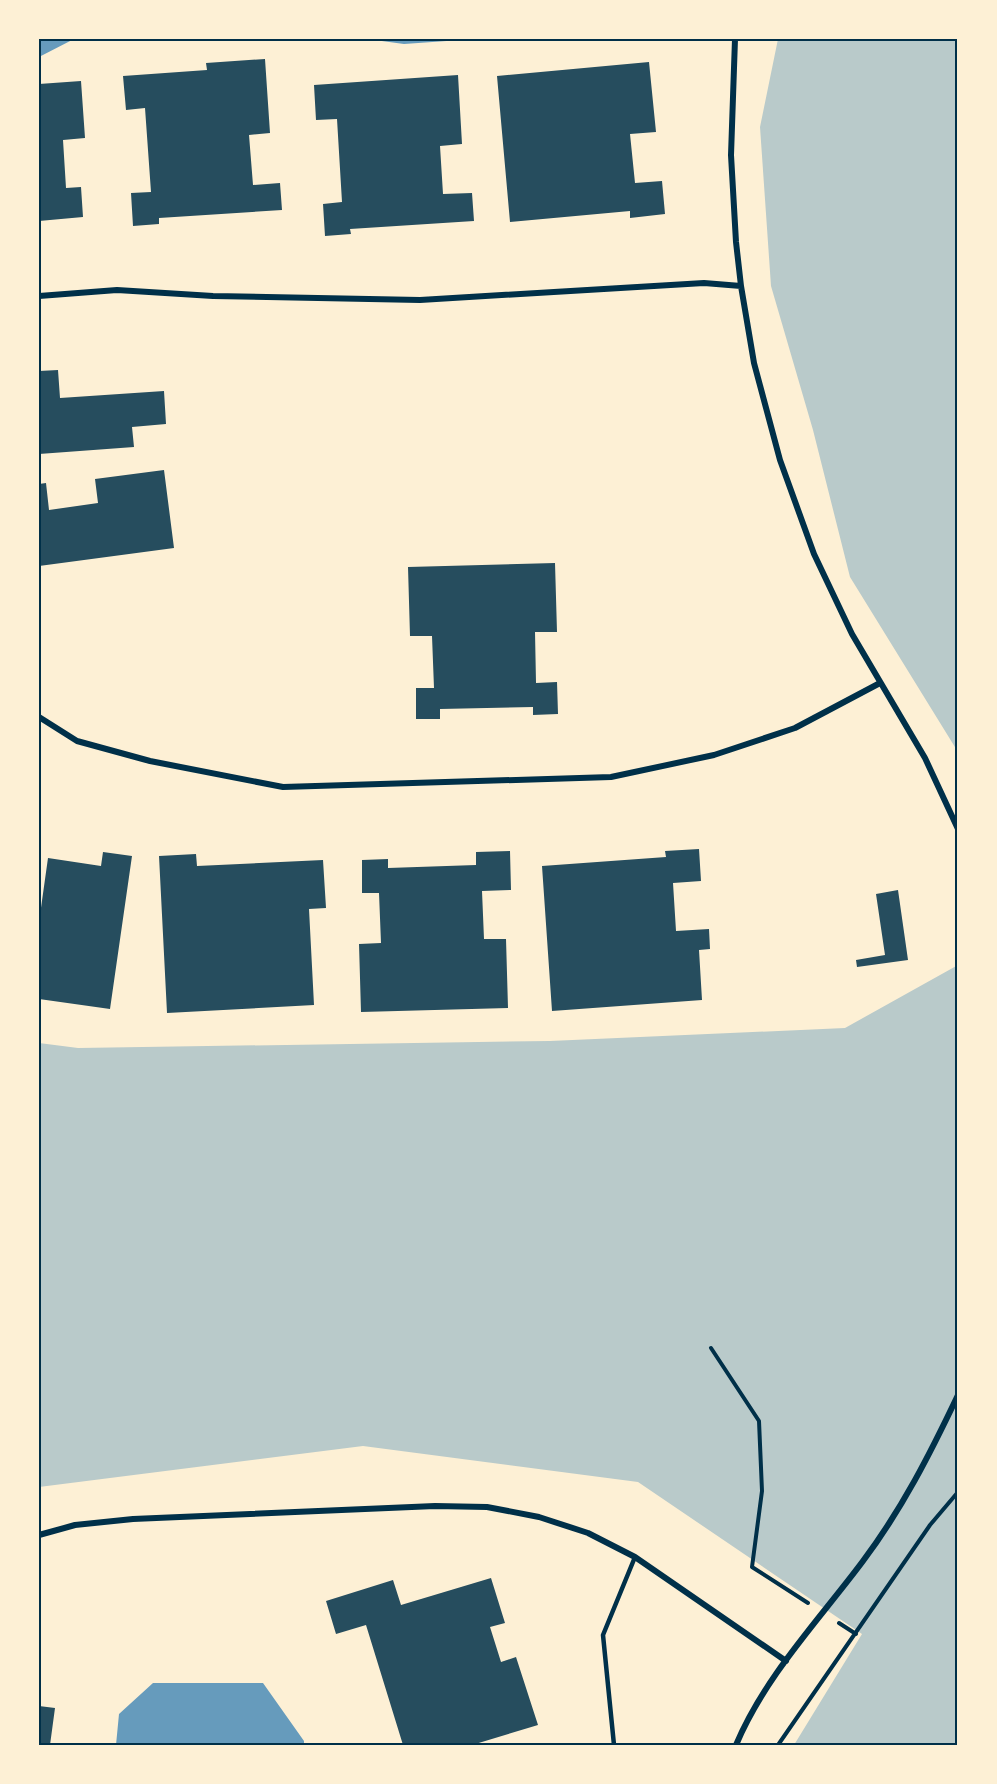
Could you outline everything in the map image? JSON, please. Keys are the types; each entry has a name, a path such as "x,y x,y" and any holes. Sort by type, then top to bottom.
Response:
{"street":[{"path":"735,39 731,155 736,242 754,363 780,460 814,554 852,634 925,758 958,829"},
{"path":"39,296 117,290 213,296 420,300 704,283 741,286"},
{"path":"39,717 77,741 150,761 283,787 611,777 714,755 795,729 880,683"},
{"path":"736,1745 747,1719 786,1661 864,1560 896,1514 925,1465 958,1395"},
{"path":"39,1535 75,1525 133,1519 435,1506 487,1508 549,1520 588,1533 635,1557 786,1661"}],"lane":[{"path":"614,1745 603,1635 635,1557"}],"path":[{"path":"711,1348 759,1421 762,1491 752,1567 856,1634"},
{"path":"778,1745 930,1525 958,1491"}],"shaded area":[{"path":"778,39 958,39 958,752 850,577 813,430 771,286 760,127"},
{"path":"958,965 958,1745 794,1745 862,1634 638,1482 363,1446 39,1487 39,1043 78,1048 550,1041 845,1028"}],"water":[{"path":"39,39 74,39 39,57"},
{"path":"367,39 475,39 404,44"},
{"path":"153,1683 263,1683 304,1741 304,1745 116,1745 119,1714"}],"building":[{"path":"265,59 270,133 249,135 253,185 280,183 282,210 159,218 159,224 133,226 131,193 151,192 145,108 126,110 123,76 207,70 206,63"},
{"path":"649,62 656,132 630,134 635,183 662,181 665,214 630,218 630,211 510,222 497,76"},
{"path":"458,75 462,144 440,146 443,194 472,193 474,221 350,229 351,234 325,236 323,204 342,202 337,119 316,120 314,85"},
{"path":"81,81 85,138 63,140 66,188 81,187 83,217 39,221 39,84"},
{"path":"58,370 60,398 164,391 166,424 132,427 134,447 39,454 39,371"},
{"path":"164,470 174,548 39,566 39,484 46,483 49,510 98,503 95,479"},
{"path":"555,563 557,632 535,632 536,683 557,682 558,714 533,715 533,707 440,709 440,719 416,719 416,688 434,688 432,636 410,636 408,567"},
{"path":"699,849 701,881 673,883 676,931 709,929 710,949 699,950 702,1000 552,1011 542,866 666,857 665,851"},
{"path":"510,851 511,890 482,891 484,939 506,939 508,1008 361,1012 359,944 381,943 379,893 362,893 362,860 388,859 388,868 476,865 476,852"},
{"path":"103,852 132,856 110,1009 39,999 39,922 48,858 101,866"},
{"path":"196,854 197,866 323,860 326,908 309,909 314,1005 167,1013 159,856"},
{"path":"898,890 908,960 857,967 856,960 885,955 876,894"},
{"path":"491,1578 505,1623 490,1627 501,1662 516,1657 538,1725 472,1745 403,1745 366,1625 336,1634 326,1601 393,1580 401,1605"},
{"path":"39,1706 55,1708 50,1745 39,1745"}]}
